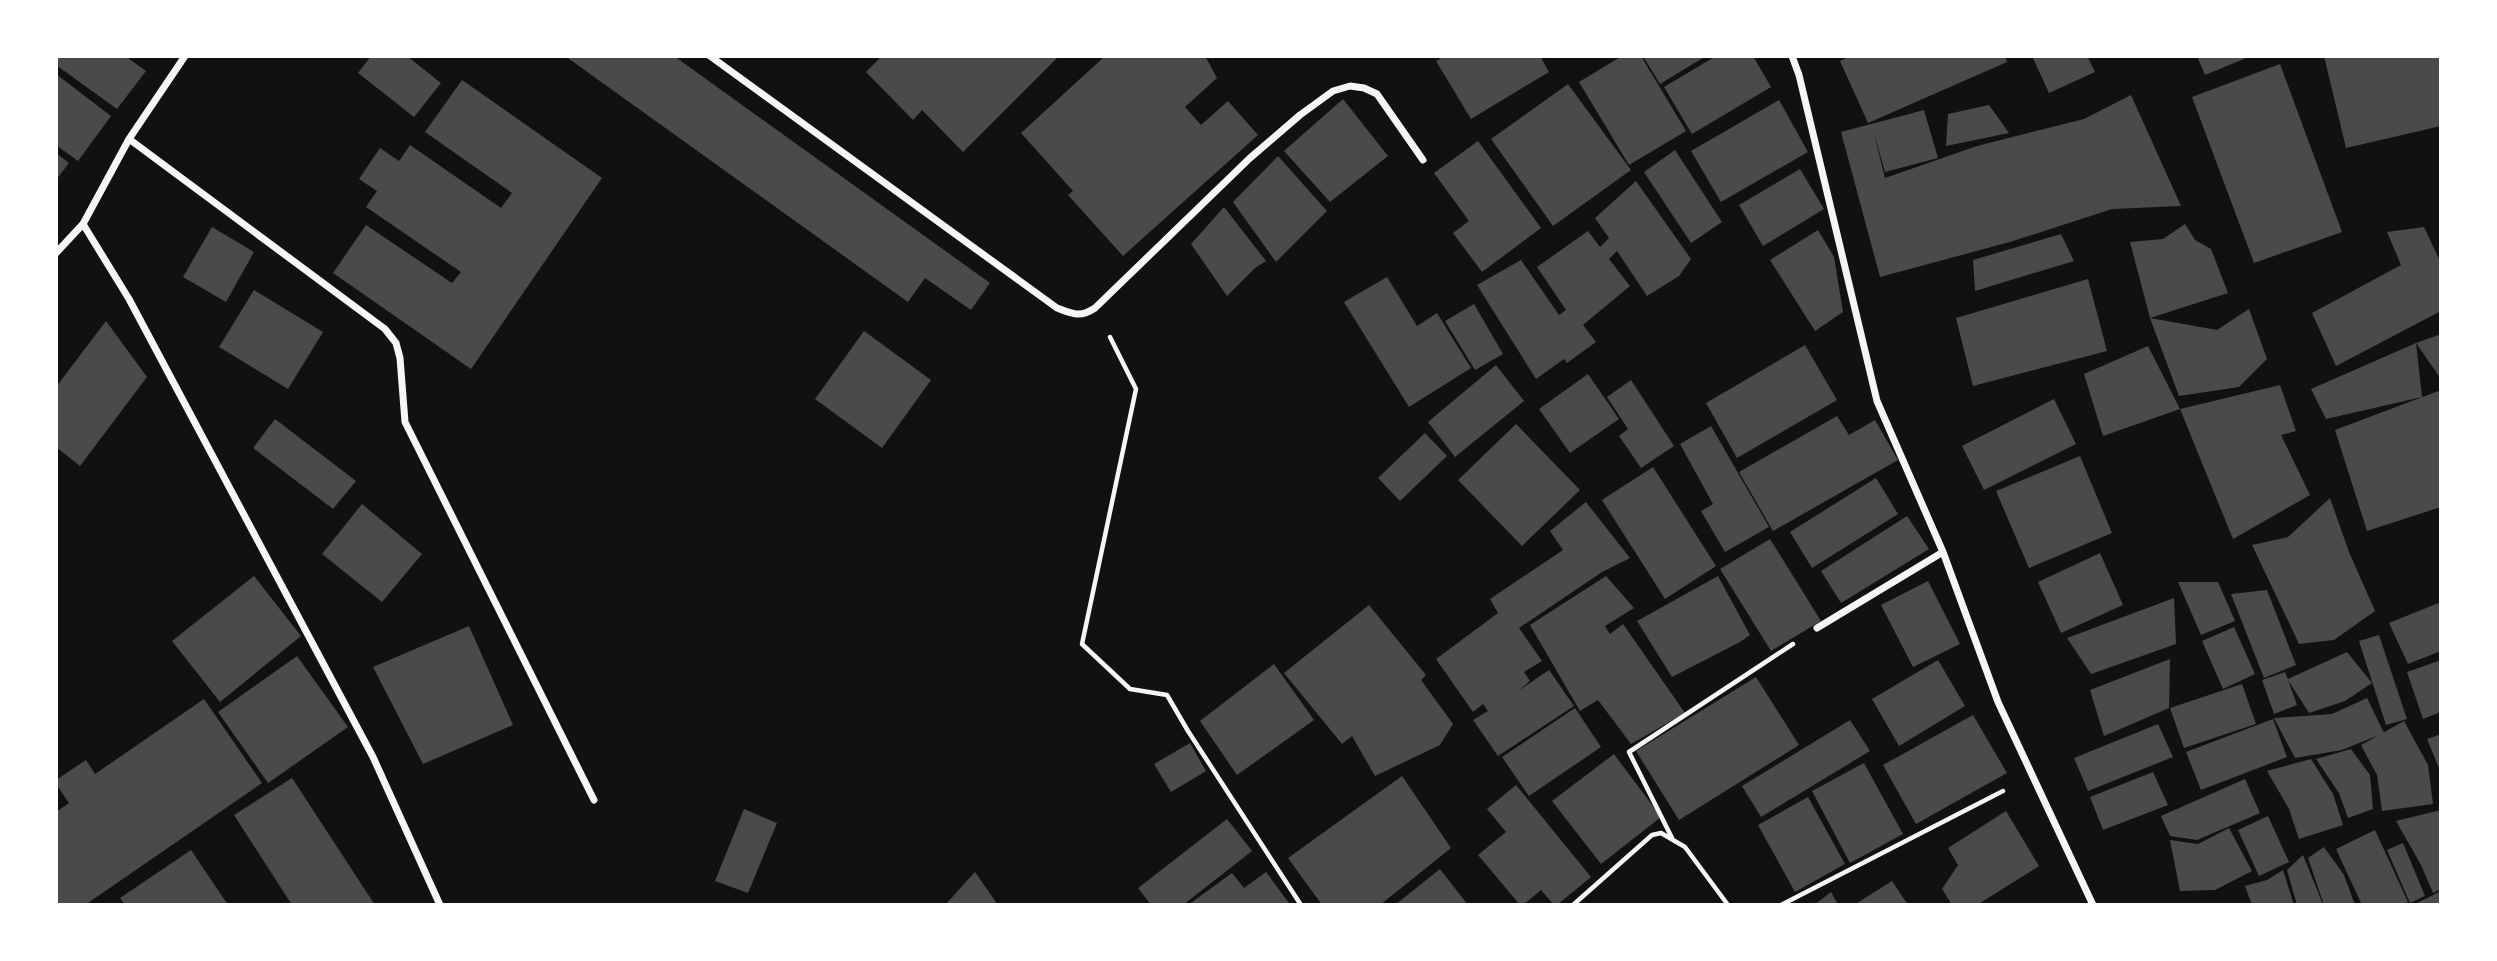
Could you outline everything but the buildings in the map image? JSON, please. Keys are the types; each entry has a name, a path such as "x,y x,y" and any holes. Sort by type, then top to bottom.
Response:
{"street":[{"path":"56,253 83,224 129,139 185,56"},
{"path":"710,56 1058,308 1073,314 1085,315 1095,309 1250,158 1333,91 1350,86 1377,94 1423,160"},
{"path":"1792,56 1799,75 1877,401 1943,552 1998,702 2093,905"},
{"path":"129,139 385,329 396,343 400,358 405,422 594,800"},
{"path":"83,224 136,311 360,733 440,905"},
{"path":"1817,628 1943,552"}],"path":[{"path":"1095,309 1136,389 1082,644 1129,689 1167,695 1301,905"},
{"path":"1672,838 1629,752 1817,628"},
{"path":"1781,905 2032,776"},
{"path":"1573,905 1652,835 1661,833 1685,847 1728,905"}]}
